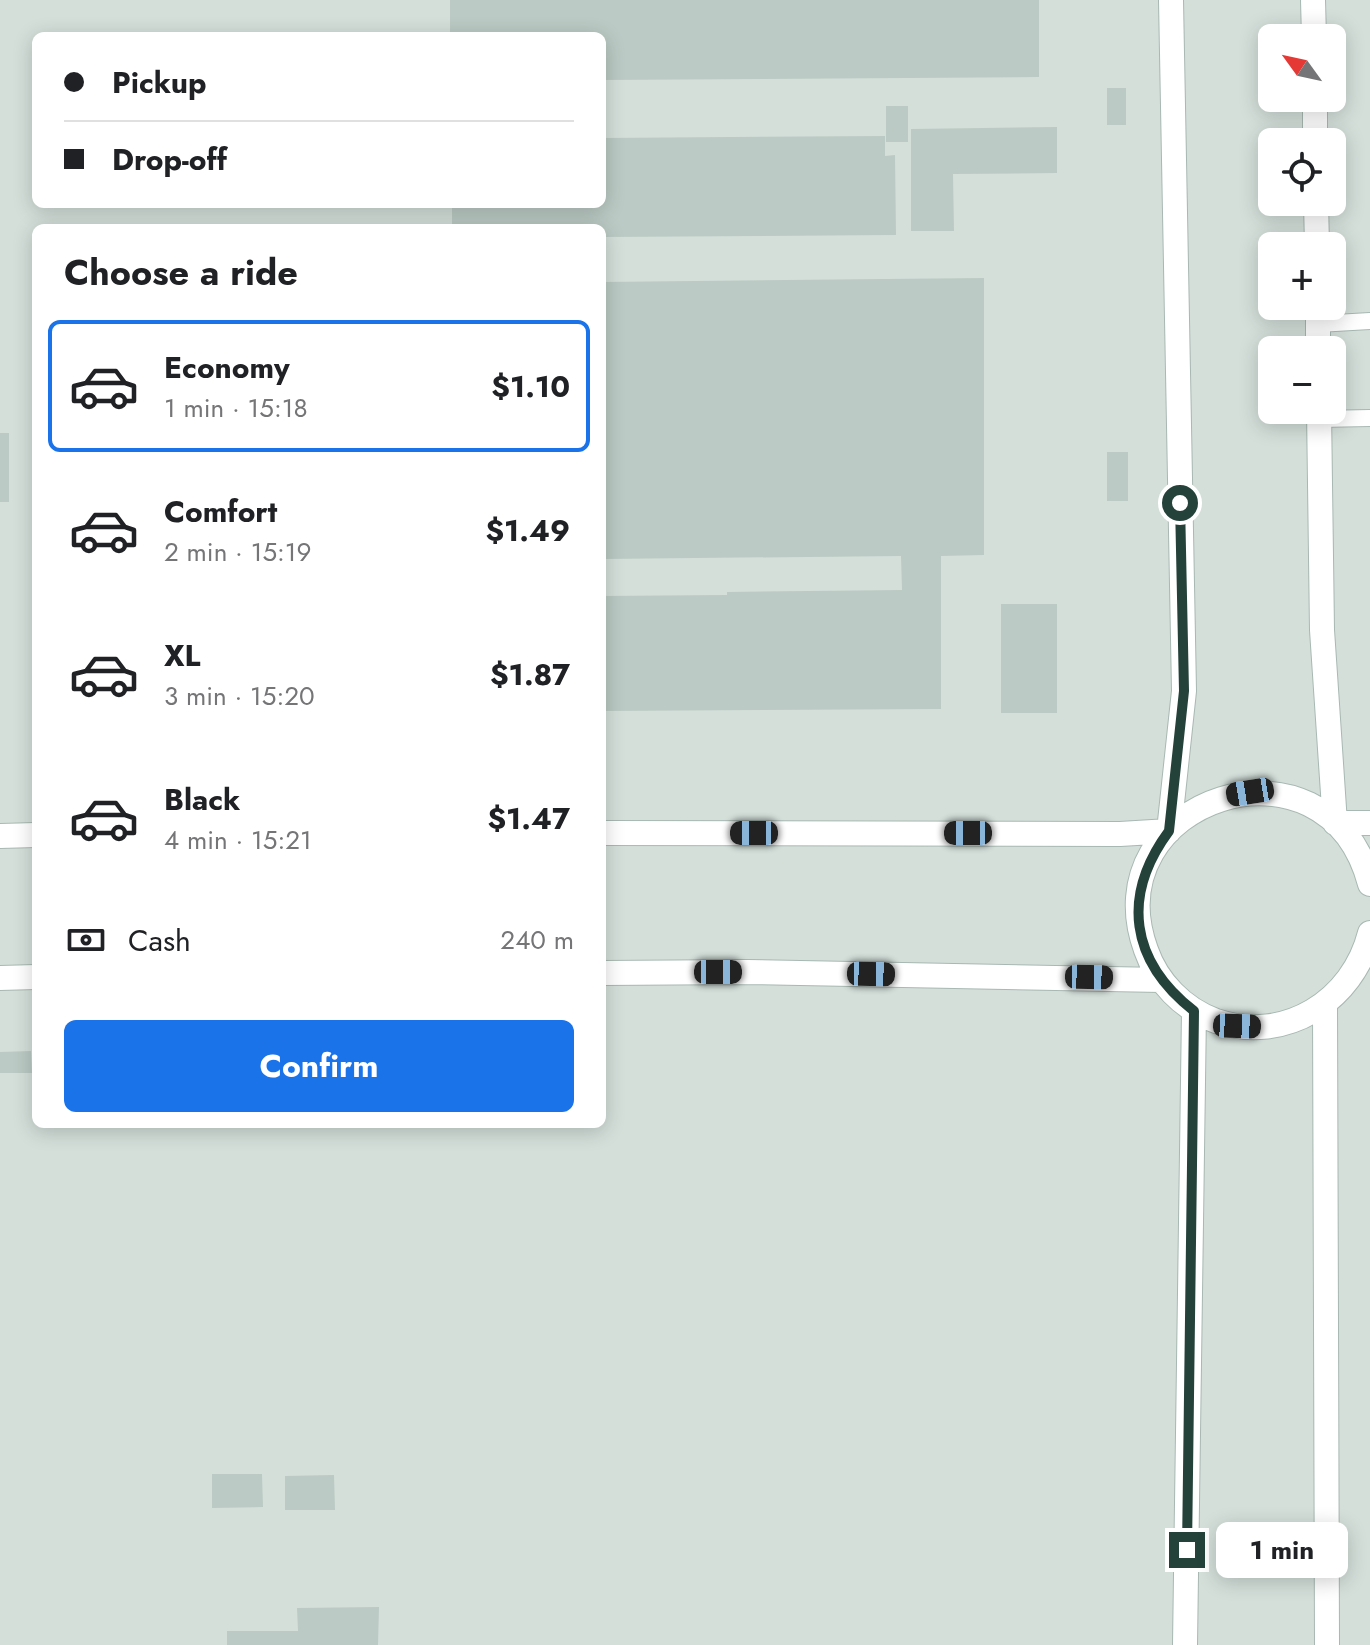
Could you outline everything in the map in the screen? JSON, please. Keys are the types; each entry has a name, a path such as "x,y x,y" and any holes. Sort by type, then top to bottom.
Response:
{"street":[{"path":"1169,831 1184,691 1171,0"},
{"path":"1313,0 1314,24"},
{"path":"1319,424 1322,630 1335,823"},
{"path":"1370,884 1362,859 1335,823 1296,799 1273,793 1250,792 1206,803 1186,815 1169,831 1155,849 1145,870 1139,904 1142,939 1161,980 1194,1011 1237,1026 1283,1024 1325,1004 1363,970 1370,933"},
{"path":"1335,823 1370,823"},
{"path":"606,833 1120,834 1169,831"},
{"path":"0,836 32,835"},
{"path":"606,973 747,972 1161,980"},
{"path":"0,978 32,977"},
{"path":"1325,1004 1327,1645"},
{"path":"1185,1645 1194,1011"}],"lane":[{"path":"1346,318 1370,321"},
{"path":"1346,417 1370,418"}],"shaded area":[{"path":"0,0 1370,0 1370,1645 0,1645"}],"building":[{"path":"450,0 1039,0 1039,77 606,80 606,32 450,32"},
{"path":"1107,88 1126,88 1126,125 1107,125"},
{"path":"886,106 908,106 908,142 886,142"},
{"path":"1057,127 1057,173 953,174 954,231 911,231 911,129"},
{"path":"885,136 885,156 895,155 896,235 606,237 606,224 452,224 452,208 606,208 606,138"},
{"path":"984,278 984,555 941,556 941,709 606,711 606,596 902,590 901,556 606,559 606,282"},
{"path":"0,433 9,433 9,502 0,502"},
{"path":"1107,452 1128,452 1128,501 1107,501"},
{"path":"1001,604 1057,604 1057,713 1001,713"},
{"path":"31,1051 32,1073 0,1073 0,1052"},
{"path":"212,1474 262,1474 263,1507 212,1508"},
{"path":"334,1475 335,1510 285,1510 285,1476"},
{"path":"379,1607 378,1645 227,1645 227,1631 298,1631 297,1608"}],"route":[{"path":"1180,503 1184,691 1169,831 1155,849 1145,870 1138,916 1149,960 1161,980 1194,1011 1187,1550"}]}
